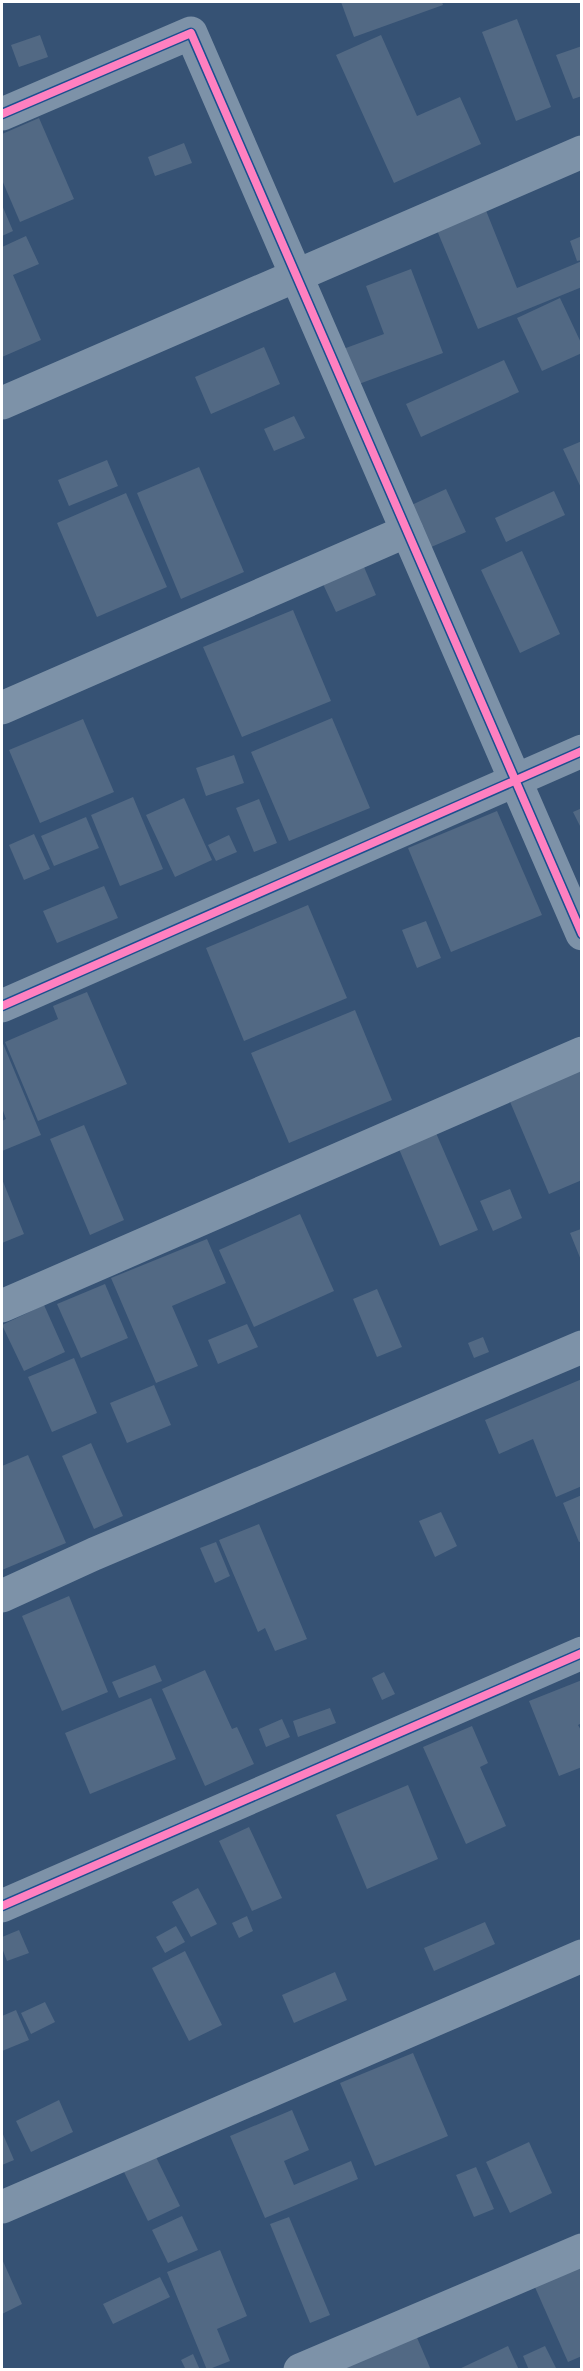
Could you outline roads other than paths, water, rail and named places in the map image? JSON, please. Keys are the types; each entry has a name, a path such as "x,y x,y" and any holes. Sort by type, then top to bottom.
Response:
{"street":[{"path":"2,114 191,33 582,934"},
{"path":"2,404 296,274 582,152"},
{"path":"2,708 407,531"},
{"path":"2,1006 582,751"},
{"path":"2,1306 582,1053"},
{"path":"2,1596 94,1554 582,1347"},
{"path":"2,1906 582,1653"},
{"path":"2,2207 582,1956"},
{"path":"300,2370 582,2250"}]}
